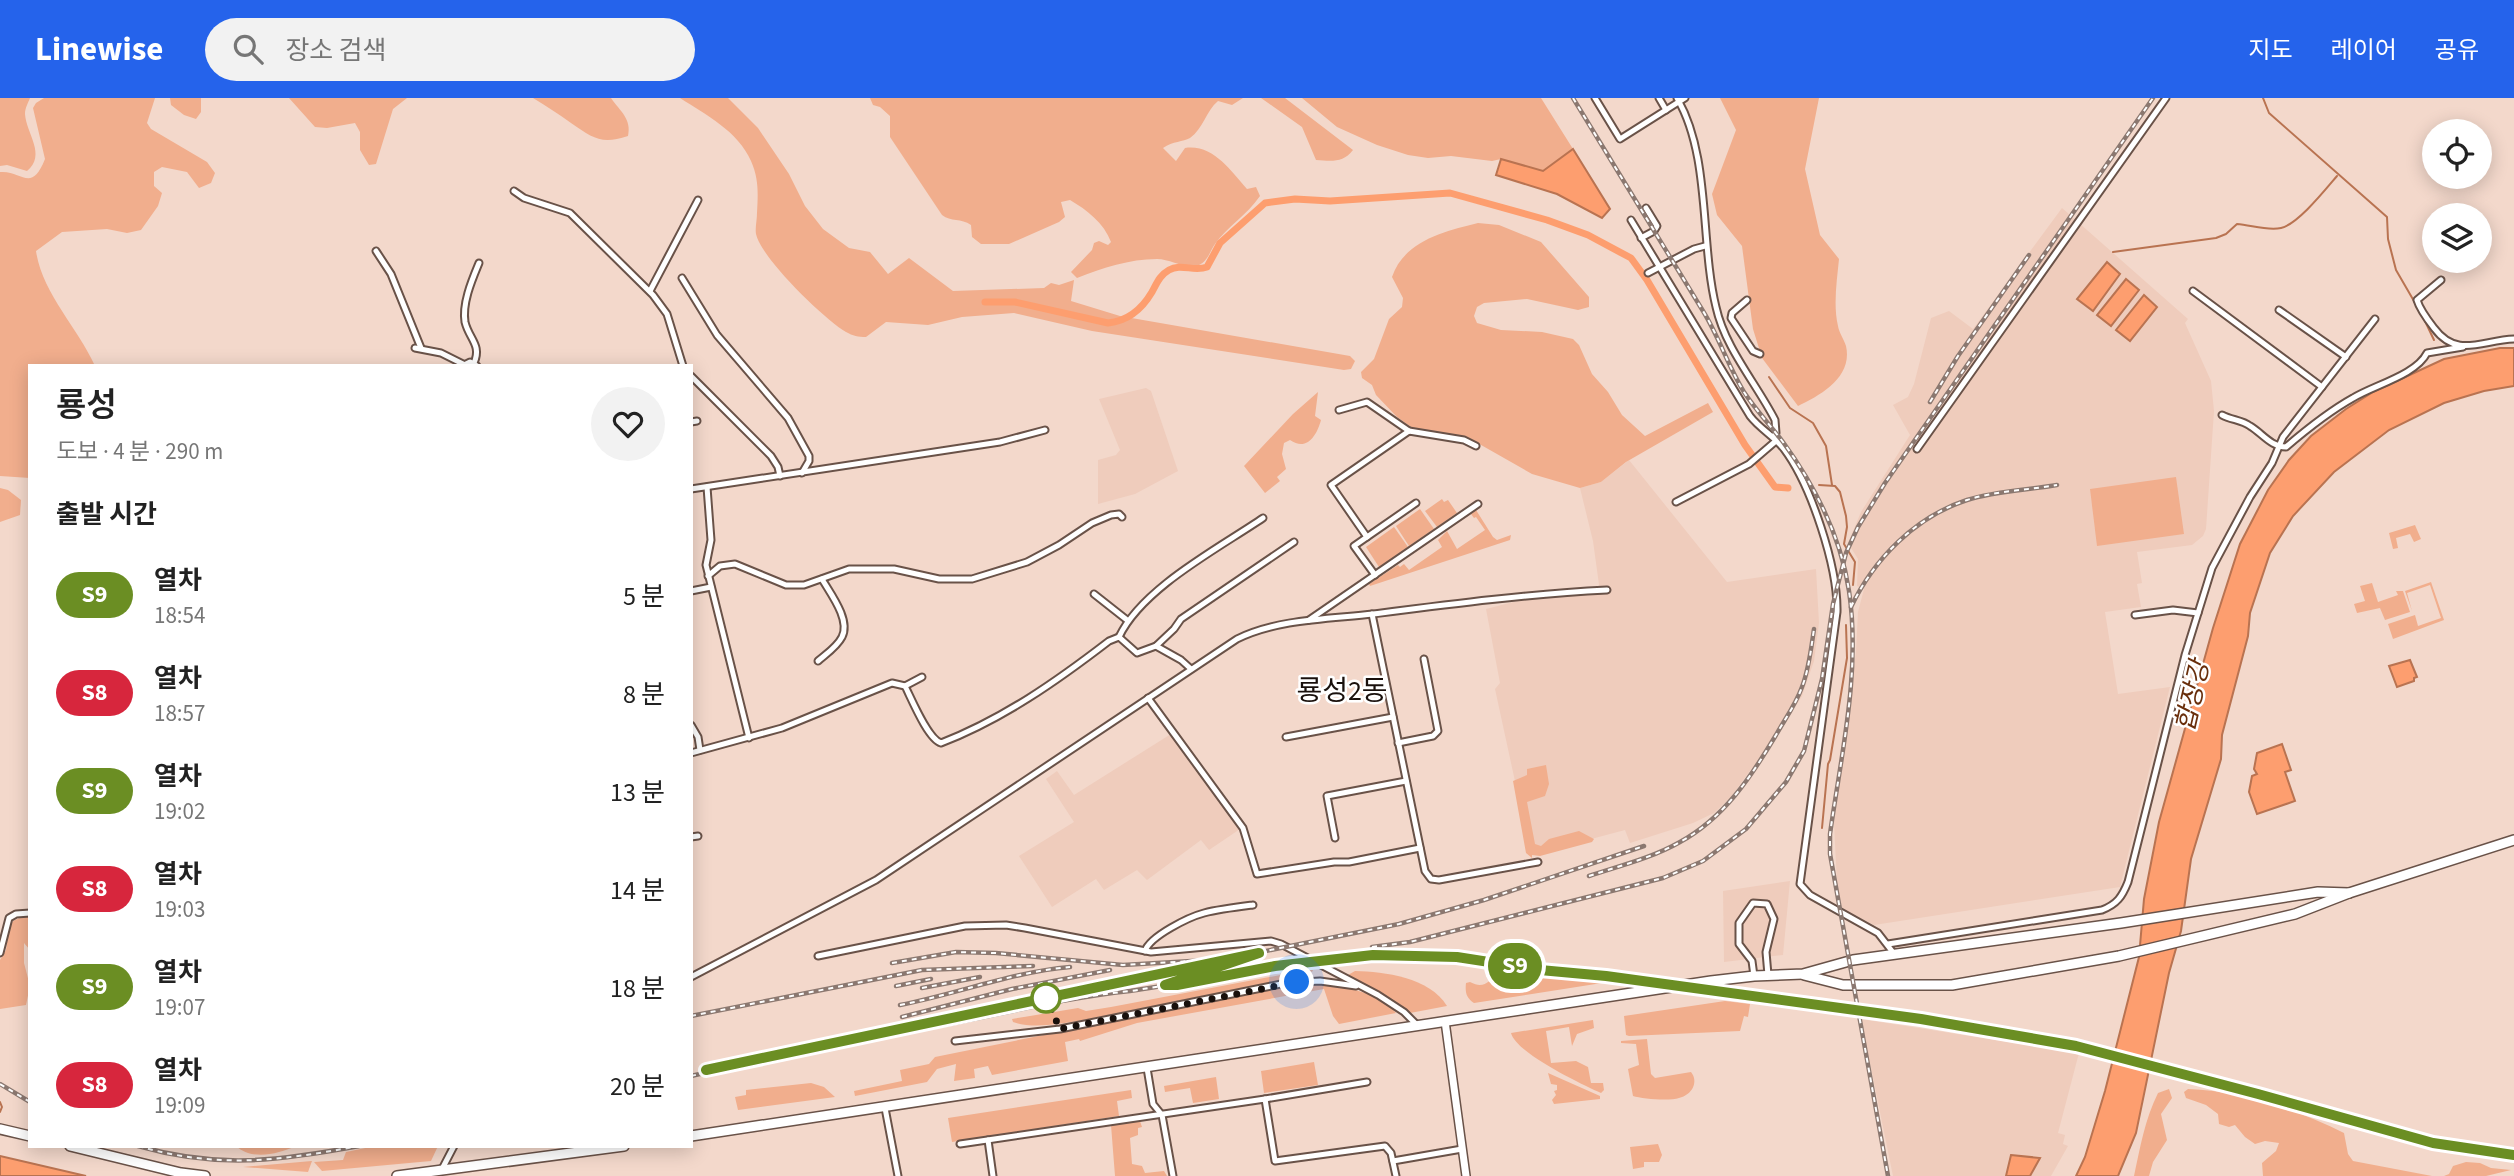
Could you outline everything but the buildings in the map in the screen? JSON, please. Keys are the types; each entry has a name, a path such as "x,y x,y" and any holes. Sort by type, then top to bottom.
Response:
{"main road":[{"path":"1803,974 1843,985 1952,985 2119,956 2295,914 2348,893 2514,840"},
{"path":"693,1136 1445,1021 1754,976 1803,974 1853,960 2121,923 2318,892 2348,893"},
{"path":"0,1129 28,1136"},
{"path":"78,1148 181,1173 205,1176"},
{"path":"397,1176 610,1148"}],"street":[{"path":"1595,98 1620,139 1681,99 1700,174 1705,246 1720,321 1775,420 1775,438 1755,460 1676,502"},
{"path":"1659,98 1666,110"},
{"path":"1917,449 2166,98"},
{"path":"514,191 524,198 570,213 650,291 667,314 681,364"},
{"path":"650,291 698,200"},
{"path":"1641,238 1657,226 1646,208"},
{"path":"1631,220 1750,415 1758,426 1775,438 1797,470 1828,550 1837,589 1835,626 1800,884 1810,895 1878,933 1895,955"},
{"path":"1648,273 1705,246"},
{"path":"376,251 391,274 418,348 451,356 461,364"},
{"path":"476,364 478,349 465,317 471,281 479,263"},
{"path":"682,278 717,335 794,429 809,456 802,473"},
{"path":"2441,280 2419,296 2418,305 2440,335 2448,342 2463,347"},
{"path":"2193,291 2322,387"},
{"path":"1731,318 1732,313 1747,300"},
{"path":"2278,310 2346,357"},
{"path":"1720,321 1731,318"},
{"path":"1731,318 1753,351 1760,354"},
{"path":"1888,944 2102,910 2113,906 2119,900 2128,882 2185,654 2215,561 2249,497 2272,463 2277,447 2375,319"},
{"path":"2222,415 2233,421 2246,423 2277,447 2286,447 2311,425 2355,397 2419,365 2427,353 2514,339"},
{"path":"693,378 771,456 780,476"},
{"path":"1339,410 1367,402 1409,431 1464,440 1476,446"},
{"path":"693,489 1000,442 1045,430"},
{"path":"1367,537 1331,485 1409,431"},
{"path":"708,487 711,540 706,565 749,738"},
{"path":"1375,575 1354,546 1416,503"},
{"path":"1307,622 1478,504"},
{"path":"708,576 720,566 735,564 786,585 804,585 849,569 894,569 939,579 972,579 1043,555 1082,528 1111,515 1119,514 1122,517"},
{"path":"905,686 936,741 941,743 980,728 1054,682 1109,641 1119,637 1127,620 1152,596 1221,544 1264,518"},
{"path":"1119,637 1137,653 1156,646 1181,619 1294,542"},
{"path":"818,661 840,641 844,629 839,612 822,579"},
{"path":"693,591 710,587"},
{"path":"693,976 857,891 1252,631 1535,594 1606,590"},
{"path":"1094,594 1127,620"},
{"path":"2135,615 2174,610 2198,613"},
{"path":"1372,614 1425,871 1434,880 1538,862"},
{"path":"1156,646 1191,669"},
{"path":"1398,743 1433,736 1438,731 1424,659"},
{"path":"693,752 749,738 822,713 892,683 905,686 922,677"},
{"path":"1148,698 1243,828 1256,874 1349,862 1420,848"},
{"path":"1286,737 1393,717"},
{"path":"693,728 698,737 700,750"},
{"path":"1335,838 1327,796 1406,781"},
{"path":"948,833 953,840"},
{"path":"1754,976 1752,961 1739,944 1739,923 1753,903 1767,904 1774,919 1766,951 1768,975"},
{"path":"1145,951 1153,939 1203,913 1253,905"},
{"path":"0,953 9,918 16,914 28,913"},
{"path":"818,956 965,926 1006,925 1145,951 1172,951 1271,941 1404,1012 1418,1025"},
{"path":"955,1041 1060,1029 1286,983 1320,981 1358,986"},
{"path":"1445,1021 1466,1176"},
{"path":"1147,1068 1153,1104 1162,1115 1172,1176"},
{"path":"960,1143 1162,1115 1367,1082"},
{"path":"1265,1099 1275,1161 1385,1146 1391,1153 1396,1176"},
{"path":"885,1108 898,1176"},
{"path":"988,1140 993,1176"},
{"path":"441,1171 453,1148"},
{"path":"567,1148 576,1153"},
{"path":"1393,1161 1462,1149"}],"shaded area":[{"path":"0,98 30,98 25,114 34,144 35,158 27,171 7,165 0,166"},
{"path":"44,98 155,98 147,123 151,129 207,162 215,173 211,183 199,188 187,172 162,167 154,172 154,186 162,193 158,206 141,230 127,233 107,229 62,232 36,251 45,281 94,364 28,364 28,478 0,476 0,172 30,178 40,170 45,159 33,108"},
{"path":"170,98 201,98 201,112 196,119 184,115 171,105"},
{"path":"289,98 407,98 393,109 376,164 369,165 360,150 360,132 355,123 327,128 315,127"},
{"path":"533,98 611,98 627,120 628,136 604,140 585,133"},
{"path":"680,98 728,98 758,128 789,174 805,206 823,229 849,248 870,252 888,274 909,258 953,291 1044,288 1051,283 1059,285 1074,280 1071,301 1120,316 1350,356 1355,361 1351,369 1344,370 1092,331 1014,313 962,317 928,325 886,322 866,337 851,334 809,302 760,245 756,234 757,180 745,150 730,132"},
{"path":"870,98 1243,98 1232,105 1218,101 1190,138 1163,148 1176,161 1185,148 1204,150 1220,160 1247,189 1256,187 1260,196 1220,238 1199,265 1189,266 1162,259 1147,259 1116,265 1077,278 1071,272 1092,250 1094,243 1099,241 1108,245 1111,242 1104,229 1089,213 1070,200 1061,202 1065,217 1059,222 1009,244 981,244 972,237 971,225 942,215 890,137 890,116 880,107 873,105"},
{"path":"1261,98 1285,98 1353,150 1341,159 1316,160 1302,127"},
{"path":"1302,98 1541,98 1573,149 1543,172 1501,159 1492,161 1408,155 1337,127"},
{"path":"1720,98 1819,98 1805,169 1820,235 1839,259 1836,310 1847,357 1845,367 1833,384 1798,406 1762,358 1753,329 1742,246 1717,215 1712,194 1736,130"},
{"path":"1573,149 1610,209 1602,218 1557,194 1496,175 1501,159 1543,171"},
{"path":"2062,208 2188,319 2185,323 2211,381 2214,411 2206,529 2203,536 2192,545 2137,552 2142,583 2137,584 2141,607 2105,612 2118,694 2170,687 2120,887 1874,925 1841,908 1837,884 1834,823 1856,652 1858,612 1864,589 1857,586 1858,559 1848,543 1861,512 1910,435 1893,405 1908,397 1914,384 1931,318 1949,311 1973,329"},
{"path":"1478,223 1499,225 1541,242 1589,297 1589,307 1578,310 1527,299 1484,303 1477,307 1474,316 1477,323 1501,330 1542,332 1573,339 1579,345 1592,374 1608,392 1622,415 1645,436 1708,403 1713,412 1626,462 1601,482 1580,488 1532,474 1467,437 1427,432 1411,427 1397,417 1376,395 1372,385 1362,378 1361,372 1374,359 1389,319 1402,307 1403,298 1392,277 1406,254 1427,239"},
{"path":"2107,262 2120,274 2093,311 2077,299"},
{"path":"2126,279 2139,290 2111,326 2097,315"},
{"path":"2144,295 2157,307 2130,341 2116,330"},
{"path":"2500,348 2514,348 2514,386 2484,391 2444,403 2389,430 2334,472 2293,516 2270,553 2250,613 2248,636 2222,735 2221,759 2191,859 2181,931 2169,973 2136,1133 2118,1176 2076,1176 2085,1157 2105,1091 2139,957 2144,899 2159,822 2213,628 2240,544 2268,490 2289,460 2311,436 2346,409 2373,392 2444,359"},
{"path":"1146,388 1151,391 1178,471 1135,494 1098,504 1098,460 1116,455 1120,450 1099,399"},
{"path":"1318,392 1315,416 1321,420 1317,431 1306,443 1290,440 1284,443 1282,454 1286,469 1277,477 1280,481 1265,493 1244,466 1293,414"},
{"path":"1629,460 1727,582 1816,569 1819,623 1814,661 1802,696 1756,771 1752,768 1731,797 1714,813 1693,823 1630,843 1625,830 1531,855 1495,689 1500,683 1486,609 1533,597 1600,592 1593,541 1580,488 1601,482"},
{"path":"2176,477 2184,534 2097,546 2090,489"},
{"path":"0,488 8,490 21,500 20,515 0,522"},
{"path":"1442,499 1444,502 1448,500 1457,513 1437,527 1425,511"},
{"path":"1420,509 1434,529 1409,546 1396,526"},
{"path":"1476,510 1493,537 1497,540 1511,535 1510,540 1370,586 1369,584 1398,565 1400,567 1404,564 1409,570 1442,547 1438,540 1447,531 1457,549 1485,530 1471,514"},
{"path":"2415,525 2421,539 2414,542 2410,534 2396,538 2398,548 2393,549 2389,533"},
{"path":"1394,527 1408,547 1379,567 1366,547"},
{"path":"2431,582 2444,620 2393,639 2388,624 2415,615 2418,626 2441,618 2430,585 2407,593 2412,611 2405,591"},
{"path":"2372,583 2378,602 2398,595 2396,591 2403,591 2410,612 2385,620 2380,608 2357,613 2354,604 2365,601 2360,586"},
{"path":"2410,660 2417,677 2414,681 2397,687 2389,666"},
{"path":"1171,734 1240,829 1209,850 1201,840 1147,880 1137,870 1104,890 1096,879 1052,907 1019,856 1074,822 1046,779 1057,771 1074,795"},
{"path":"2282,744 2291,770 2285,772 2295,801 2257,814 2249,792 2252,776 2257,774 2254,769 2257,753"},
{"path":"1546,765 1549,784 1545,796 1527,802 1535,844 1541,846 1549,839 1579,831 1594,839 1592,842 1540,856 1532,855 1532,858 1526,853 1513,781 1527,775 1527,769"},
{"path":"1790,881 1783,955 1724,962 1723,891"},
{"path":"28,915 28,948 24,943 24,963 28,996 26,1005 0,1009 0,960 6,950 9,928 13,921"},
{"path":"1312,969 1313,971 1302,976 1078,1021 1037,1026 1013,1022 1012,1019 1078,1008 1086,1011 1111,1007"},
{"path":"1355,971 1393,975 1418,982 1439,996 1447,1006 1410,1013 1348,975"},
{"path":"1499,974 1600,979 1602,983 1474,1003 1469,999 1466,983 1483,985"},
{"path":"1319,983 1371,995 1396,1013 1339,1024 1333,1016 1324,989 1137,1023 1080,1041 1065,1042 1068,1061 992,1075 988,1066 974,1069 975,1078 954,1081 956,1064 937,1069 927,1082 855,1096 854,1091 902,1081 900,1070 929,1064 935,1057 1286,986"},
{"path":"1725,1001 1750,1004 1748,1017 1744,1016 1740,1031 1626,1035 1624,1016"},
{"path":"1861,1019 2047,1048 2050,1044 2070,1050 2072,1047 2080,1049 2058,1133 2065,1135 2063,1144 2068,1146 2051,1176 1893,1176"},
{"path":"1593,1020 1594,1028 1577,1034 1572,1046 1569,1027 1546,1031 1551,1063 1576,1061 1588,1067 1591,1083 1603,1083 1604,1090 1601,1093 1524,1050 1511,1033"},
{"path":"1647,1039 1651,1074 1655,1078 1691,1072 1694,1084 1687,1094 1669,1099 1633,1096 1628,1069 1639,1065 1636,1044 1621,1041"},
{"path":"1314,1062 1318,1085 1264,1093 1261,1071"},
{"path":"1548,1073 1600,1096 1600,1099 1554,1104 1552,1100 1556,1095 1554,1091 1557,1090 1557,1085 1551,1084"},
{"path":"1216,1077 1219,1099 1193,1103 1190,1088 1165,1092 1164,1086"},
{"path":"811,1083 824,1087 835,1097 738,1110 735,1097 746,1095 746,1090"},
{"path":"2169,1089 2172,1098 2161,1114 2167,1140 2153,1162 2149,1176 2134,1176 2153,1103 2158,1093"},
{"path":"2188,1089 2248,1097 2288,1109 2344,1133 2348,1154 2353,1161 2432,1176 2263,1176 2262,1163 2276,1151 2279,1143 2265,1141 2255,1144 2235,1125 2229,1127 2219,1124 2218,1114 2206,1105 2186,1098 2184,1092"},
{"path":"1131,1090 1132,1098 1117,1101 1119,1116 952,1142 948,1118"},
{"path":"1140,1121 1142,1127 1138,1128 1138,1135 1130,1138 1132,1164 1142,1166 1145,1173 1164,1171 1167,1176 1115,1176 1111,1125"},
{"path":"1658,1144 1662,1155 1659,1162 1644,1162 1644,1167 1633,1169 1630,1147"},
{"path":"238,1148 290,1148 265,1155"},
{"path":"365,1148 437,1148 431,1161 322,1171 314,1162 343,1160 346,1152"},
{"path":"2011,1155 2040,1158 2030,1176 2006,1176"},
{"path":"0,1156 86,1176 0,1176"},
{"path":"312,1161 308,1172 243,1167"},
{"path":"2466,1162 2511,1170 2486,1176 2444,1176 2449,1174 2453,1166"}],"waterway":[{"path":"2263,98 2269,113 2387,217 2388,239 2396,270 2418,308"},
{"path":"2113,252 2216,238 2226,234 2237,224 2281,228 2303,213 2337,176"},
{"path":"985,302 1015,302 1108,323 1115,322 1139,309 1169,270 1178,267 1207,267 1220,243 1265,203 1295,199 1330,201 1450,193 1547,220 1588,235 1631,258 1647,280 1745,445 1775,487 1788,488"},
{"path":"2424,319 2434,340"},
{"path":"1769,377 1790,408 1813,423 1826,446 1832,485"},
{"path":"1819,485 1835,486 1840,492 1847,527 1844,544 1855,562 1853,585"},
{"path":"1822,828 1828,764 1847,658 1846,625"},
{"path":"0,1102 0,1112"}],"railway":[{"path":"1573,98 1703,311 1744,392 1806,476 1840,551 1849,591 1853,652 1848,713 1830,834 1830,854 1888,1176"},
{"path":"1372,947 1410,942 1663,878 1703,861 1746,829 1786,782 1804,751 1822,679 1833,604 1846,553 1858,527 1885,483 2153,98"},
{"path":"1930,402 1958,356 2029,255"},
{"path":"1851,607 1860,589 1884,557 1898,542 1930,517 1978,497 2057,485"},
{"path":"1589,876 1669,848 1696,832 1723,809 1757,766 1797,699 1810,659 1814,629"},
{"path":"892,963 956,952 996,953 1123,965 1226,959 1399,924 1484,900 1644,846"},
{"path":"693,1076 1059,1002 1177,985 1275,966 1373,955 1457,957 1921,1019 2076,1046 2433,1143 2514,1155"},
{"path":"693,1016 922,970 1033,966"},
{"path":"900,1005 1006,978 1070,967"},
{"path":"1135,980 1182,969"},
{"path":"902,1017 1012,989 1110,970"},
{"path":"922,988 980,977"},
{"path":"896,986 931,979"},
{"path":"0,1084 28,1101"},
{"path":"146,1148 195,1158 222,1160 275,1159 348,1148"}],"train":[{"name":"S9","path":"706,1070 1259,953 1165,985 1340,957 1436,956 1921,1019 2076,1046 2433,1143 2514,1155"}],"district":[{"name":"룡성2동","path":"1342,690"}],"route":[{"path":"1046,998 1060,1029 1297,982"}],"water label":[{"name":"합장강","path":"2192,696"}]}
